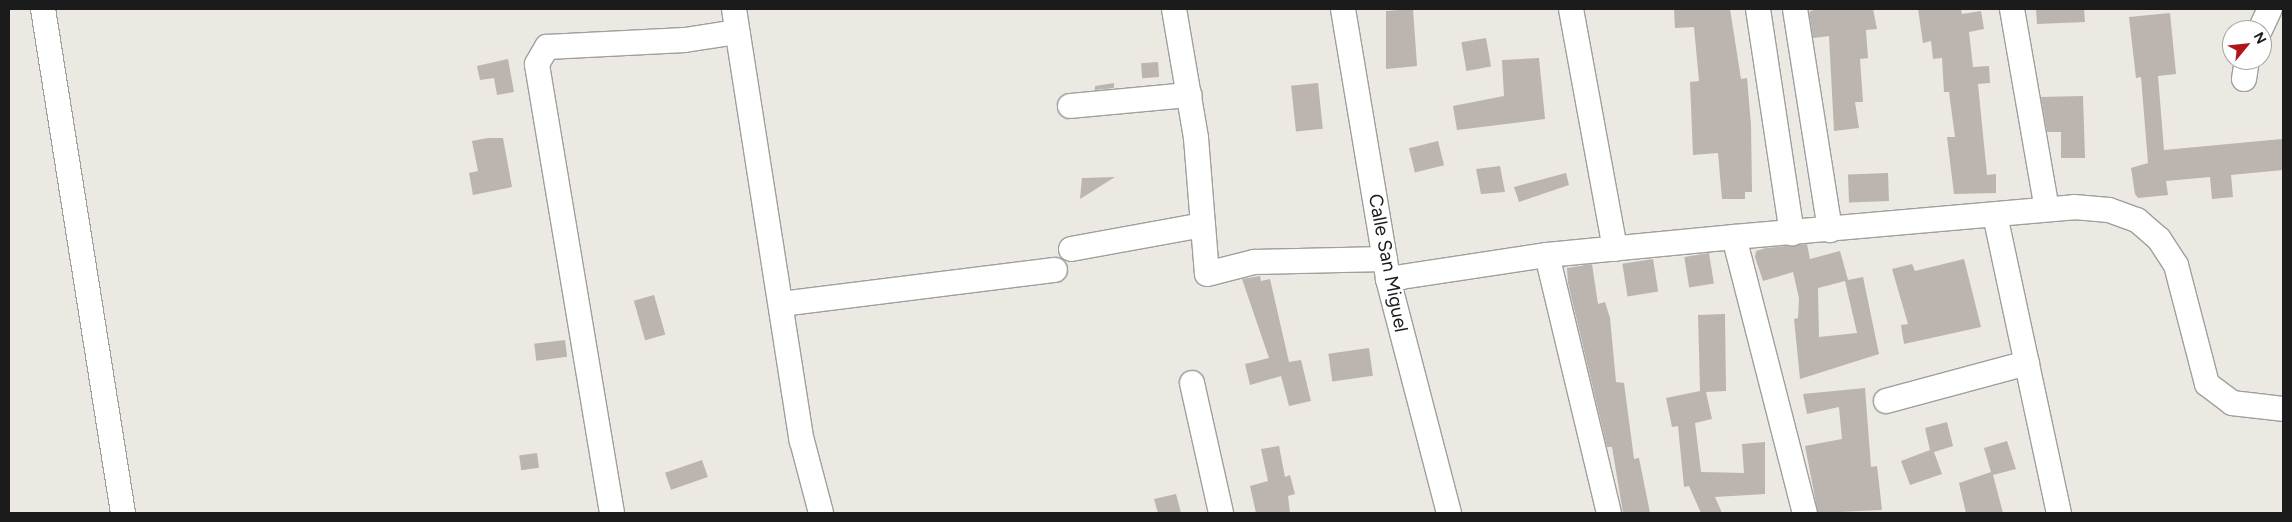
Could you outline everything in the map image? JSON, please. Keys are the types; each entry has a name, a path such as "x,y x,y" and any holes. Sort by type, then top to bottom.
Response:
{"street":[{"path":"43,9 123,513"},
{"path":"734,9 802,441 821,513"},
{"path":"1174,9 1189,95 1207,274 1254,262 1386,269 2046,209 2109,210 2137,220 2159,239 2176,266 2207,384 2232,403 2283,409"},
{"name":"Calle San Miguel","path":"1344,9 1386,269 1449,513"},
{"path":"1571,9 1615,249"},
{"path":"1758,9 1792,233"},
{"path":"1795,9 1830,230"},
{"path":"2012,9 2046,209"},
{"path":"612,513 537,64 547,47 685,40 737,32"},
{"path":"1070,106 1189,95"},
{"path":"1995,214 2059,513"},
{"path":"1071,249 1203,225"},
{"path":"1734,237 1804,513"},
{"path":"1547,255 1609,513"},
{"path":"781,304 1055,270"},
{"path":"1886,401 2027,364"},
{"path":"1192,383 1221,513"}],"building":[{"path":"1413,9 1417,66 1386,69 1386,11"},
{"path":"1674,9 1730,9 1741,79 1747,78 1751,125 1752,192 1745,192 1745,199 1722,199 1718,153 1693,155 1690,82 1699,81 1694,27 1675,28"},
{"path":"1816,9 1873,9 1877,29 1866,30 1868,58 1860,59 1863,102 1855,102 1859,128 1834,131 1829,36 1813,38 1809,12"},
{"path":"1918,9 1961,9 1962,14 1981,11 1984,29 1969,32 1973,67 1989,66 1990,83 1978,84 1987,175 1996,174 1996,193 1954,194 1947,137 1955,137 1949,92 1944,92 1942,58 1933,59 1931,41 1923,43"},
{"path":"2036,9 2084,9 2085,22 2037,24"},
{"path":"2170,13 2176,74 2158,76 2164,150 2282,139 2283,170 2231,175 2233,197 2212,199 2210,177 2166,181 2168,195 2138,198 2135,194 2131,168 2148,163 2141,77 2136,78 2129,17"},
{"path":"1486,38 1491,67 1466,71 1461,42"},
{"path":"1539,58 1545,119 1457,130 1453,106 1504,96 1502,60"},
{"path":"508,59 514,92 497,95 494,78 480,80 477,66"},
{"path":"1158,62 1159,77 1142,78 1141,63"},
{"path":"1114,83 1114,88 1095,90 1095,86"},
{"path":"1318,83 1323,129 1296,132 1291,86"},
{"path":"2083,96 2085,158 2061,158 2061,132 2047,132 2041,97"},
{"path":"503,138 512,187 473,195 469,173 478,171 472,141"},
{"path":"1438,141 1444,165 1415,173 1409,148"},
{"path":"1500,166 1505,192 1481,194 1476,169"},
{"path":"1566,173 1569,185 1519,202 1514,187"},
{"path":"1888,173 1889,201 1849,202 1848,174"},
{"path":"1115,177 1080,199 1082,178"},
{"path":"1807,244 1810,259 1840,251 1848,280 1863,277 1879,354 1800,379 1794,319 1798,318 1799,298 1793,272 1763,281 1755,257 1756,251 1766,248","holes":["1845,281 1857,333 1819,337 1818,288"]},
{"path":"1709,253 1714,284 1689,288 1684,257"},
{"path":"1653,259 1658,292 1628,296 1622,264"},
{"path":"1964,259 1981,327 1904,344 1901,325 1908,324 1892,269 1912,264 1915,271"},
{"path":"1592,264 1598,304 1605,302 1610,318 1616,382 1624,383 1634,459 1639,458 1650,513 1623,513 1612,447 1607,447 1568,283 1567,268"},
{"path":"1260,276 1261,281 1270,279 1289,362 1301,360 1311,401 1289,406 1281,376 1250,385 1245,364 1269,358 1242,279"},
{"path":"654,295 665,334 645,340 634,301"},
{"path":"1725,314 1726,391 1706,392 1712,419 1695,423 1701,472 1744,473 1742,444 1765,442 1765,494 1715,497 1722,513 1701,513 1689,486 1684,487 1678,426 1672,427 1666,398 1700,391 1698,315"},
{"path":"565,340 567,357 536,361 534,344"},
{"path":"1369,348 1373,376 1332,381 1328,354"},
{"path":"1865,388 1871,467 1877,466 1882,510 1818,513 1805,446 1842,439 1839,407 1807,414 1803,394"},
{"path":"1947,422 1953,446 1934,452 1942,474 1910,485 1901,461 1930,450 1925,428"},
{"path":"2007,441 2016,469 1993,475 2003,513 1966,513 1959,483 1991,472 1984,448"},
{"path":"1279,446 1285,477 1290,475 1295,494 1288,496 1290,513 1256,513 1250,486 1268,481 1261,449"},
{"path":"537,453 539,468 521,470 519,456"},
{"path":"702,460 708,477 671,490 665,473"},
{"path":"1176,494 1181,513 1158,513 1154,499"}]}
